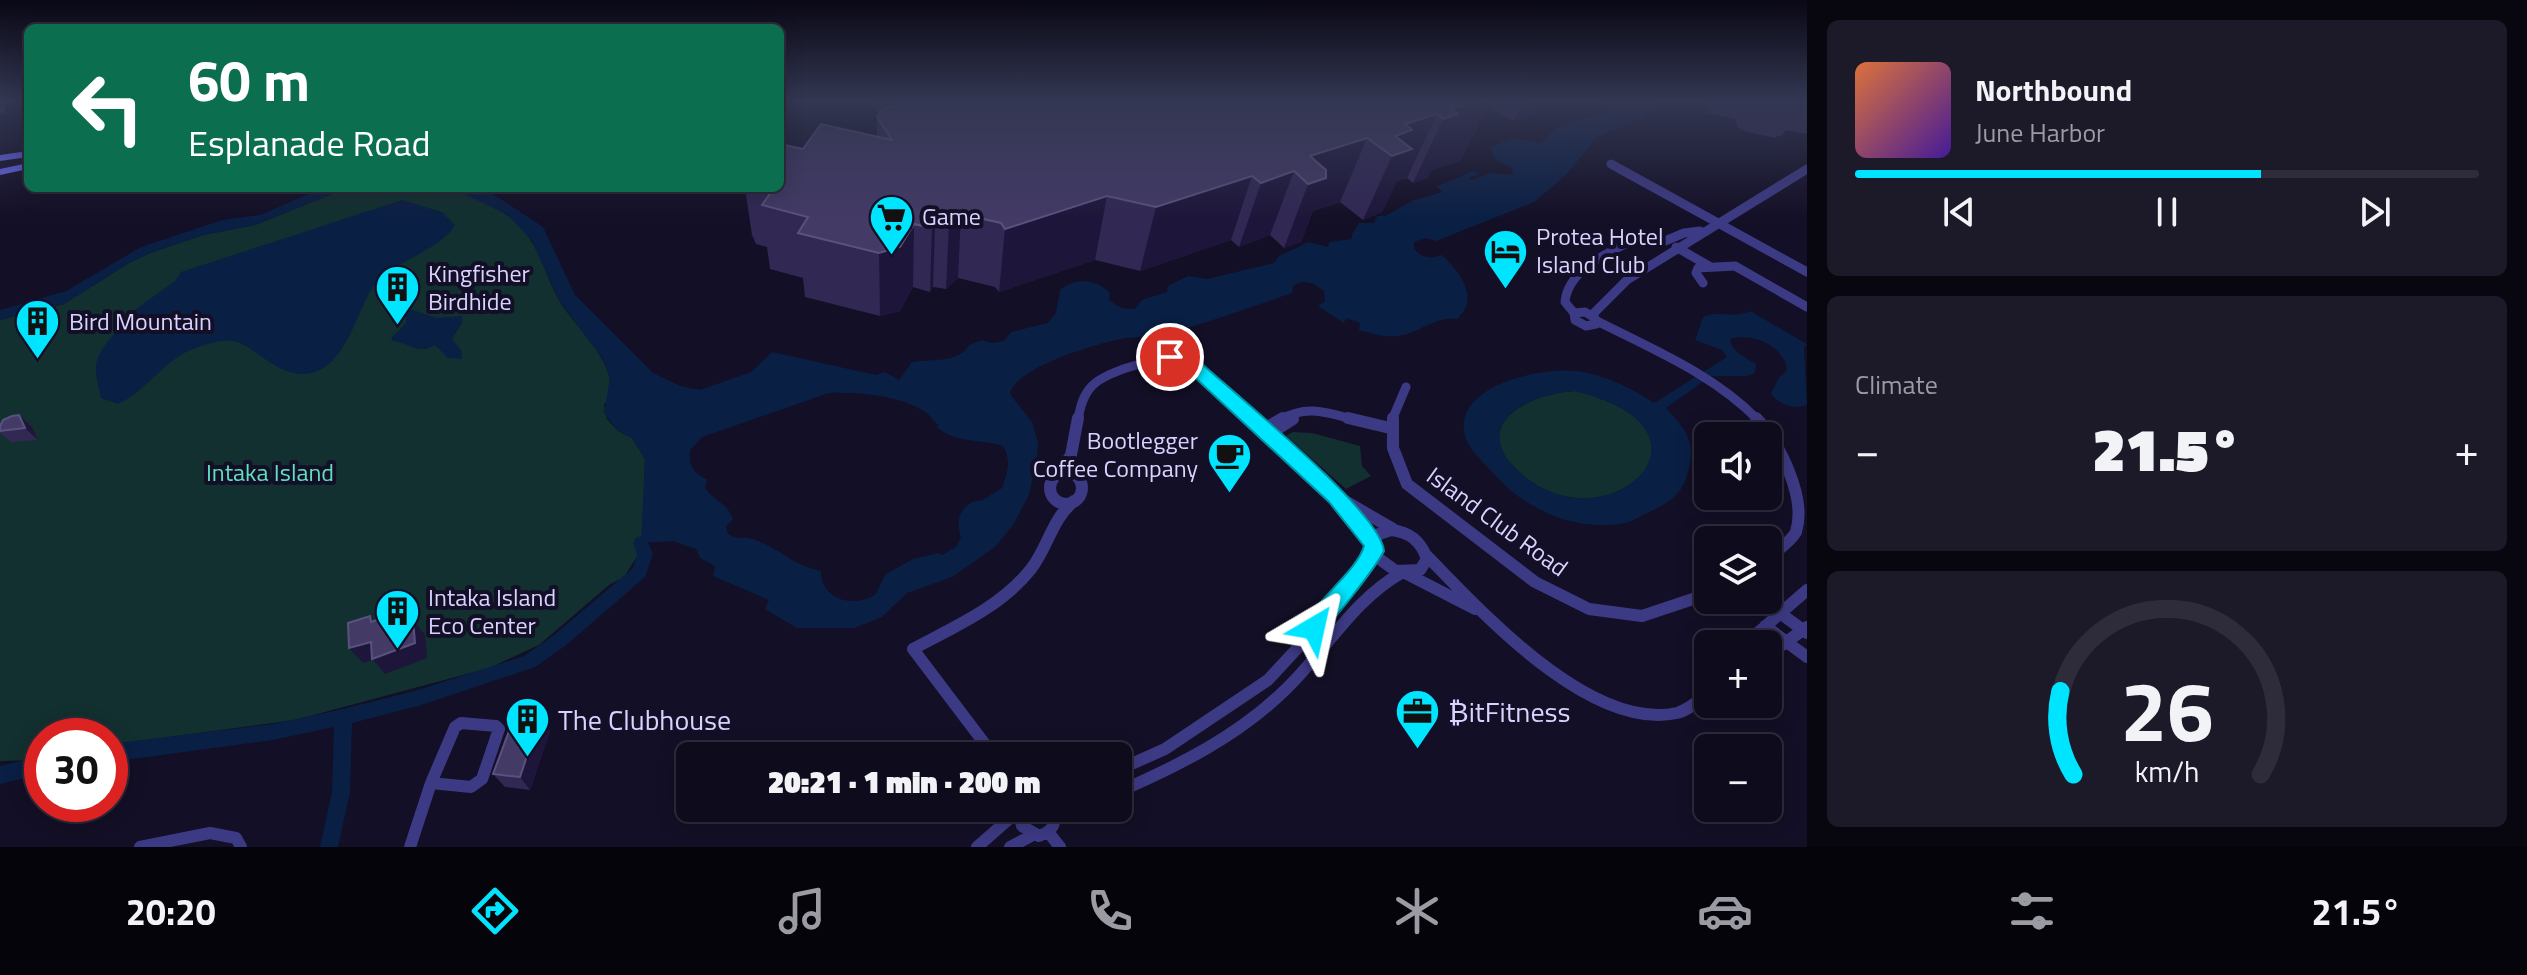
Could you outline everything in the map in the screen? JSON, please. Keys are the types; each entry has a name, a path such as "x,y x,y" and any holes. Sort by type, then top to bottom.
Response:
{"main road":[{"path":"0,158 24,155"},
{"path":"0,172 24,167"}],"street":[{"path":"1611,164 1807,272"},
{"path":"1595,318 1627,280 1679,248 1682,243 1807,169"},
{"path":"1665,241 1684,233 1706,231"},
{"path":"1709,266 1665,241 1644,235 1595,260 1563,296 1564,303 1574,313 1581,311 1694,371 1760,422 1780,445 1794,468 1800,491 1800,524 1782,545"},
{"path":"1703,283 1696,271 1709,266 1732,266 1747,271 1807,307"},
{"path":"1055,525 1054,497 1048,486 1050,479 1069,462 1084,397 1091,386 1102,379 1170,357 1185,360 1336,496 1385,566 1487,616"},
{"path":"1265,433 1302,409 1328,411 1390,428 1395,401 1406,387"},
{"name":"Island Club Road","path":"1390,428 1403,476 1416,492 1535,582 1559,596 1589,609 1642,616 1694,599"},
{"path":"983,742 913,649 1005,595 1031,568 1064,509 1084,490 1069,462"},
{"path":"1059,474 1079,478"},
{"path":"1336,496 1415,539 1426,555 1487,616 1587,695 1629,713 1647,716 1678,713 1694,702"},
{"path":"1054,497 1063,502 1074,501"},
{"path":"1132,764 1165,749 1268,680 1305,640 1338,594 1361,572 1381,533 1396,530"},
{"path":"1132,786 1176,766 1262,709 1304,672 1359,602 1404,573 1423,568 1426,555"},
{"path":"1782,611 1807,590"},
{"path":"1761,630 1779,614"},
{"path":"1782,614 1806,630 1782,646"},
{"path":"1765,626 1807,657"},
{"path":"410,847 431,783 457,724 496,726 499,729 482,779 477,785 431,783"},
{"path":"977,847 1005,822"},
{"path":"1021,822 1023,828 1033,835"},
{"path":"1049,833 1053,822"},
{"path":"148,846 210,833 236,838 241,847"},
{"path":"1010,847 1033,835 1049,833"},
{"path":"1049,833 1060,847"}],"green space":[{"name":"Intaka Island","path":"337,192 461,192 513,219 537,252 559,300 605,365 610,379 610,392 604,405 607,419 618,431 632,438 645,459 643,529 638,555 624,577 609,585 539,645 489,668 295,720 128,743 128,718 24,718 24,760 0,761 0,320 64,304 129,263 203,235 255,225"},
{"path":"1575,391 1623,409 1647,431 1651,455 1640,476 1617,492 1586,498 1551,492 1517,470 1504,453 1499,438 1502,425 1512,414 1525,404 1541,398"},
{"path":"1293,432 1312,433 1360,446 1362,466 1371,476 1346,489 1286,436"}],"water":[{"path":"1508,141 1540,143 1594,141 1567,174 1534,202 1436,241 1425,238 1414,242 1414,249 1423,256 1442,255 1461,277 1467,302 1457,319 1442,320 1405,335 1378,335 1359,330 1360,323 1346,318 1344,323 1318,306 1325,301 1324,291 1313,284 1301,282 1293,286 1292,293 1231,314 1163,335 1121,339 1093,346 1025,375 1010,394 1032,422 1038,442 1037,455 1029,495 1013,525 995,547 952,577 907,593 882,617 854,628 797,628 765,609 769,600 713,576 715,566 700,558 696,549 672,541 641,543 645,459 632,438 618,431 604,413 610,378 602,358 559,300 532,241 508,215 460,192 490,192 543,227 575,295 653,373 680,386 700,390 751,372 772,352 876,375 885,372 899,380 912,362 959,355 969,345 982,340 992,343 1004,341 1011,332 1048,323 1056,313 1060,290 1073,283 1093,282 1110,293 1109,299 1115,304 1135,309 1142,300 1167,292 1168,286 1188,276 1207,279 1274,263 1279,256 1308,242 1328,247 1329,242 1352,239 1359,223 1374,223 1377,216 1385,216 1412,201 1442,192 1437,186 1474,171 1479,174 1469,178 1471,180 1492,173 1513,175 1511,167 1497,160 1490,147","holes":["829,393 868,394 914,406 926,413 945,433 1003,446 1008,462 1002,488 983,500 972,502 961,513 961,537 956,547 942,555 938,553 913,559 886,574 875,595 848,601 826,589 821,571 801,564 761,542 728,534 726,526 733,520 731,515 705,488 707,479 692,468 690,450 702,437"]},
{"path":"313,192 337,192 255,225 203,235 150,253 64,304 0,320 0,310 66,291 141,247 222,220 260,215"},
{"path":"402,200 442,212 455,225 438,242 381,278 373,287 347,340 329,364 317,371 292,373 239,343 218,342 175,359 118,404 101,398 96,364 101,351 114,334 114,325 175,281 181,272"},
{"path":"410,309 437,318 462,316 462,323 452,339 461,350 462,359 448,358 435,345 419,349 393,341 391,338 406,323 406,312"},
{"path":"1750,311 1807,344 1804,348 1807,405 1788,406 1771,394 1778,379 1787,370 1785,361 1774,348 1757,339 1730,339 1736,351 1756,364 1755,373 1711,376 1666,408 1690,441 1688,472 1675,496 1635,519 1625,523 1590,525 1540,510 1510,490 1467,442 1465,418 1472,404 1485,392 1503,383 1542,372 1576,371 1597,375 1617,382 1654,403 1727,357 1722,350 1695,340 1703,317","holes":["1575,391 1623,409 1647,431 1651,455 1639,476 1616,492 1585,498 1551,492 1517,470 1504,453 1499,438 1502,424 1512,413 1541,397 1558,393"]}],"building":[{"path":"809,141 1359,141 1310,156 1326,170 1326,178 1308,184 1294,171 1261,183 1252,176 1156,207 1107,196 1005,229 1001,223 961,214 949,225 935,223 932,228 914,224 900,247 879,253 798,233 808,217 762,205 771,192 784,192 784,145 803,149"},
{"path":"1371,141 1401,141 1412,149 1392,156"},
{"path":"19,415 25,428 0,431 3,420"},
{"path":"370,616 371,622 386,617 387,628 413,620 415,643 372,659 371,642 349,648 348,623"},
{"path":"515,715 540,717 520,777 493,774"}],"waterway":[{"path":"343,717 418,698 529,662 559,641 639,572 645,554 641,543"},
{"path":"128,751 273,732 343,717"},
{"path":"329,847 341,792 343,717"},
{"path":"0,775 24,769"}],"place":[{"name":"Game","path":"891,256"},
{"name":"Protea Hotel Island Club","path":"1505,290"},
{"name":"Kingfisher Birdhide","path":"397,327"},
{"name":"Bird Mountain","path":"38,361"},
{"name":"Bootlegger Coffee Company","path":"1229,494"},
{"name":"Intaka Island Eco Center","path":"397,651"},
{"name":"₿itFitness","path":"1417,751"},
{"name":"The Clubhouse","path":"527,759"}],"route":[{"path":"1170,357 1185,360 1195,368 1336,496 1373,544 1374,551 1361,572 1338,594 1314,628"}]}
